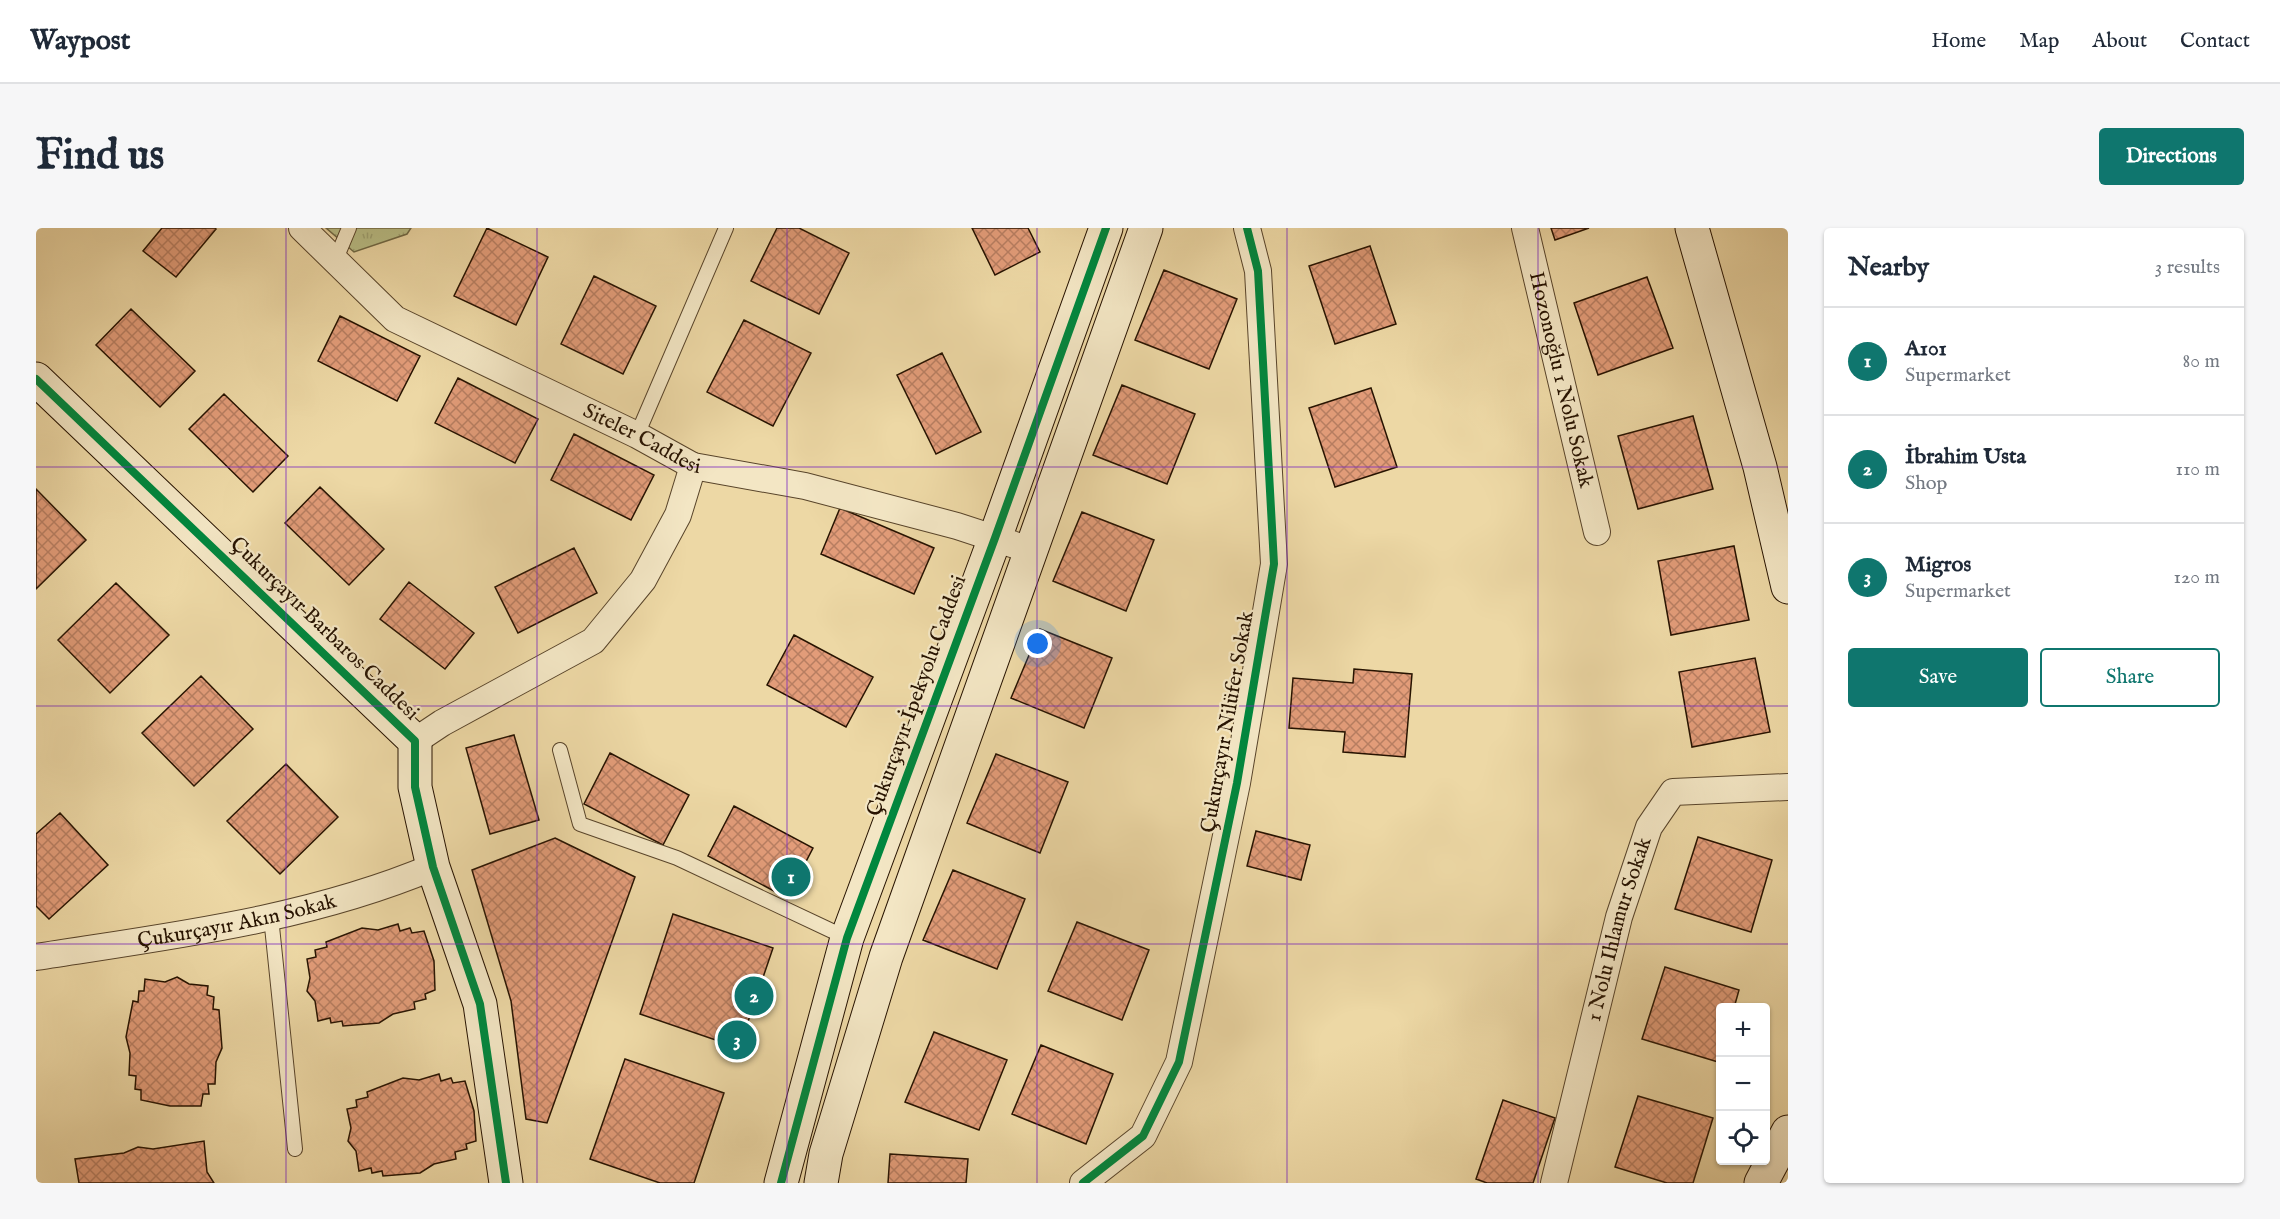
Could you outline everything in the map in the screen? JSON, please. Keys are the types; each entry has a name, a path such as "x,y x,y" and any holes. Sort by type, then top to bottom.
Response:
{"street":[{"name":"Siteler Caddesi","path":"302,228 395,320 638,435 693,466 805,486 957,526 1030,550"},
{"name":"Çukurçayır İpekyolu Caddesi","path":"781,1183 847,938 995,538 1106,228"},
{"path":"821,1183 826,1154 886,957 1146,228"},
{"name":"Çukurçayır Nilüfer Sokak","path":"1083,1183 1143,1136 1179,1062 1237,783 1274,564 1258,271 1247,228"},
{"name":"Hozonoğlu 1 Nolu Sokak","path":"1525,228 1597,532"},
{"path":"1692,228 1760,467 1788,587"},
{"name":"Çukurçayır Barbaros Caddesi","path":"36,379 415,741 415,787 434,867 480,1004 506,1183"},
{"path":"415,741 442,723 593,641 644,580 678,515 693,466"},
{"name":"1 Nolu Ihlamur Sokak","path":"1554,1183 1619,917 1649,827 1673,792 1788,787"},
{"name":"Çukurçayır Akın Sokak","path":"36,957 234,926 383,889 434,867"},
{"path":"1761,1183 1788,1132"}],"lane":[{"path":"336,260 349,228"},
{"path":"638,435 726,228"},
{"path":"560,750 580,824 677,858 847,938"},
{"path":"271,917 295,1149"}],"green space":[{"path":"326,228 411,228 407,234 354,252"}],"building":[{"path":"162,228 216,229 176,277 143,251"},
{"path":"487,228 548,257 516,325 454,296"},
{"path":"777,228 799,228 849,253 819,314 751,281"},
{"path":"972,228 1028,228 1040,252 995,275"},
{"path":"1551,228 1589,228 1555,240"},
{"path":"1370,246 1396,324 1335,344 1309,266"},
{"path":"1164,270 1237,299 1209,369 1135,340"},
{"path":"594,276 656,306 623,374 561,344"},
{"path":"1647,277 1673,348 1598,375 1574,303"},
{"path":"131,309 195,371 160,407 96,345"},
{"path":"340,316 420,356 397,401 318,361"},
{"path":"744,320 811,353 773,426 707,392"},
{"path":"942,353 981,432 936,454 897,375"},
{"path":"458,378 538,419 515,463 435,423"},
{"path":"1122,385 1195,414 1167,484 1093,455"},
{"path":"1371,388 1397,467 1335,487 1309,408"},
{"path":"224,394 288,456 253,492 189,429"},
{"path":"1693,416 1713,489 1638,509 1618,436"},
{"path":"574,434 654,475 631,520 551,480"},
{"path":"320,487 384,549 349,585 285,523"},
{"path":"36,489 86,540 36,589"},
{"path":"840,508 934,548 914,594 821,554"},
{"path":"1082,512 1154,540 1126,611 1053,581"},
{"path":"1734,546 1749,620 1671,635 1658,561"},
{"path":"574,548 597,593 518,633 495,587"},
{"path":"409,582 474,633 445,669 380,619"},
{"path":"116,583 169,635 110,693 58,640"},
{"path":"1040,629 1112,658 1084,728 1011,698"},
{"path":"794,635 873,677 846,727 767,685"},
{"path":"1755,658 1770,732 1692,747 1679,672"},
{"path":"1354,669 1412,674 1405,757 1343,752 1345,732 1289,728 1293,678 1353,683"},
{"path":"201,676 253,729 194,786 142,733"},
{"path":"514,735 539,820 490,834 466,748"},
{"path":"610,753 689,795 663,845 584,804"},
{"path":"996,754 1068,782 1040,853 967,823"},
{"path":"286,764 338,817 280,874 227,821"},
{"path":"734,806 813,848 787,898 708,856"},
{"path":"60,813 108,865 49,919 36,906 36,834"},
{"path":"1256,831 1310,845 1301,880 1247,866"},
{"path":"1698,837 1772,860 1751,932 1675,909"},
{"path":"555,838 635,877 547,1123 526,1119 511,1001 472,870"},
{"path":"953,870 1025,899 997,969 923,940"},
{"path":"673,914 773,948 739,1048 640,1014"},
{"path":"1077,922 1149,950 1122,1020 1048,991"},
{"path":"398,924 400,931 410,928 412,933 424,931 434,961 435,990 425,994 426,999 414,1002 415,1009 393,1014 379,1023 343,1026 342,1021 331,1023 330,1018 318,1021 315,1001 307,991 310,978 307,959 316,957 315,950 327,947 326,942 362,928 378,930"},
{"path":"1665,967 1739,990 1735,1003 1716,1003 1716,1061 1642,1039"},
{"path":"177,977 189,984 208,986 207,995 214,997 213,1009 219,1010 222,1048 216,1062 215,1084 208,1084 209,1094 203,1094 201,1106 170,1106 141,1100 141,1090 135,1089 136,1076 129,1075 130,1053 126,1037 133,1001 138,1002 139,991 144,991 145,979 165,982"},
{"path":"934,1032 1007,1060 979,1130 905,1102"},
{"path":"1041,1045 1113,1074 1086,1144 1012,1114"},
{"path":"625,1059 724,1093 694,1183 660,1183 590,1159"},
{"path":"439,1074 441,1081 451,1078 453,1083 465,1081 474,1111 476,1141 466,1144 467,1149 455,1152 456,1159 434,1164 420,1173 383,1176 382,1171 372,1173 371,1168 359,1171 356,1151 348,1141 351,1128 347,1109 357,1107 356,1100 368,1097 367,1092 403,1078 419,1080"},
{"path":"1638,1096 1713,1118 1693,1183 1667,1183 1615,1167"},
{"path":"1503,1100 1555,1118 1533,1183 1487,1183 1476,1179"},
{"path":"204,1141 207,1172 214,1183 79,1183 75,1159 124,1153 138,1147 153,1149"},
{"path":"890,1154 968,1159 966,1183 888,1183"}],"cycle path":[{"path":"781,1183 847,938 995,538 1106,228"},
{"path":"1083,1183 1143,1136 1179,1062 1237,783 1274,564 1258,271 1247,228"},
{"path":"36,379 415,741 415,787 433,867 480,1004 506,1183"}],"place":[{"name":"A101","path":"791,877"},
{"name":"İbrahim Usta","path":"754,996"},
{"name":"Migros","path":"737,1040"}]}
